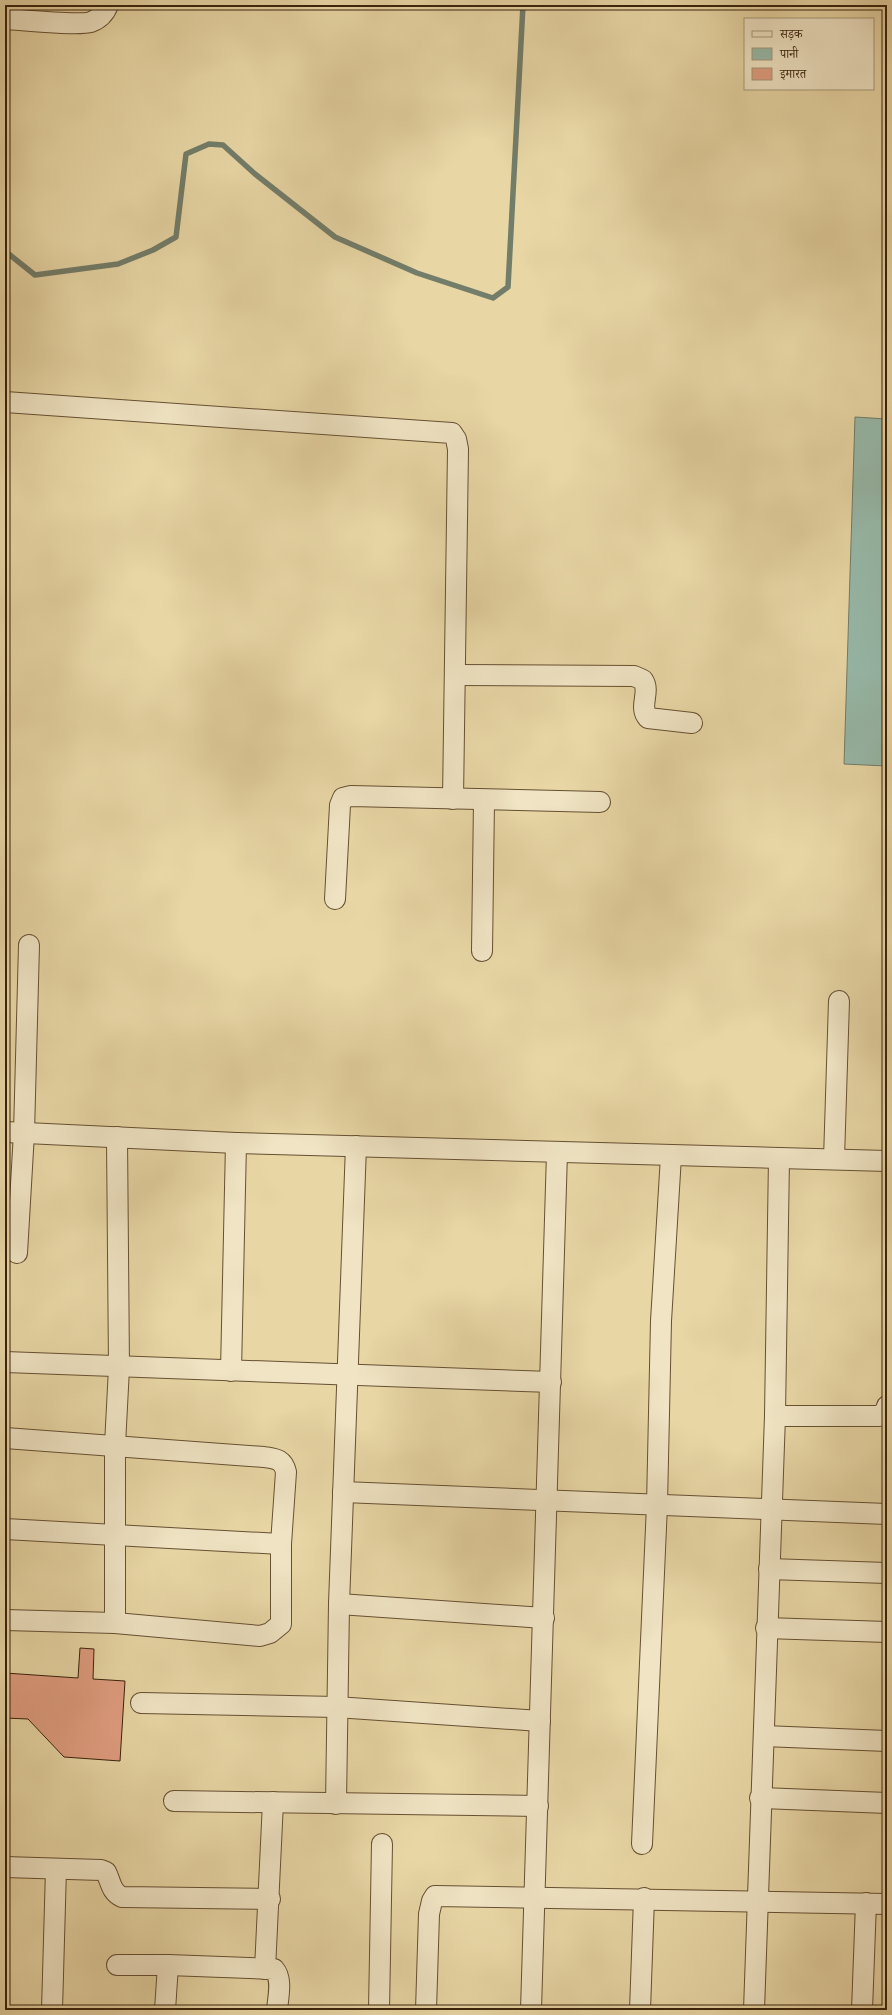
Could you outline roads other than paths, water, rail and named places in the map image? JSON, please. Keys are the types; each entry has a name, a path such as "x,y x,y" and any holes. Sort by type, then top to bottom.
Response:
{"street":[{"path":"5,19 74,23 91,22 105,13 108,5"},
{"path":"5,402 452,433 456,439 458,449 453,799"},
{"path":"455,675 634,676 643,680 646,686 644,710 648,718 692,723"},
{"path":"335,899 340,805 343,798 351,796 600,802"},
{"path":"482,951 484,800"},
{"path":"17,1253 14,1132 29,945"},
{"path":"834,1159 839,1001"},
{"path":"14,1132 236,1143 887,1161"},
{"path":"114,1623 116,1534 115,1445 119,1368 117,1137"},
{"path":"232,1371 236,1143"},
{"path":"336,1804 336,1707 339,1604 356,1146"},
{"path":"531,2010 557,1153"},
{"path":"642,1844 657,1505 661,1321 671,1156"},
{"path":"754,2010 759,1902 760,1798 764,1736 766,1628 775,1416 779,1158"},
{"path":"5,1362 119,1368 551,1382"},
{"path":"775,1416 879,1416 886,1411 887,1406"},
{"path":"5,1438 264,1457 281,1461 284,1464 286,1472 281,1544 280,1624 270,1633 260,1636 114,1623 5,1620"},
{"path":"343,1492 887,1514"},
{"path":"5,1529 281,1544"},
{"path":"769,1570 887,1573"},
{"path":"339,1604 544,1618"},
{"path":"766,1628 887,1632"},
{"path":"141,1703 336,1707 540,1721"},
{"path":"764,1736 887,1740"},
{"path":"760,1798 887,1803"},
{"path":"174,1801 538,1806"},
{"path":"265,1969 270,1899 273,1802"},
{"path":"379,2010 382,1844"},
{"path":"5,1867 106,1872 112,1890 122,1897 270,1899"},
{"path":"52,2010 56,1869"},
{"path":"426,2010 429,1914 432,1901 435,1896 644,1898 887,1904"},
{"path":"640,2010 644,1898"},
{"path":"862,2010 866,1903"},
{"path":"165,2010 168,1965"},
{"path":"117,1966 168,1965 274,1969 278,1974 277,2010"}],"water":[{"path":"855,417 887,419 887,766 844,764"}],"waterway":[{"path":"5,251 35,275 118,264 153,250 176,237 186,154 209,144 223,145 255,174 335,237 417,273 493,298 508,287 523,5"}]}
